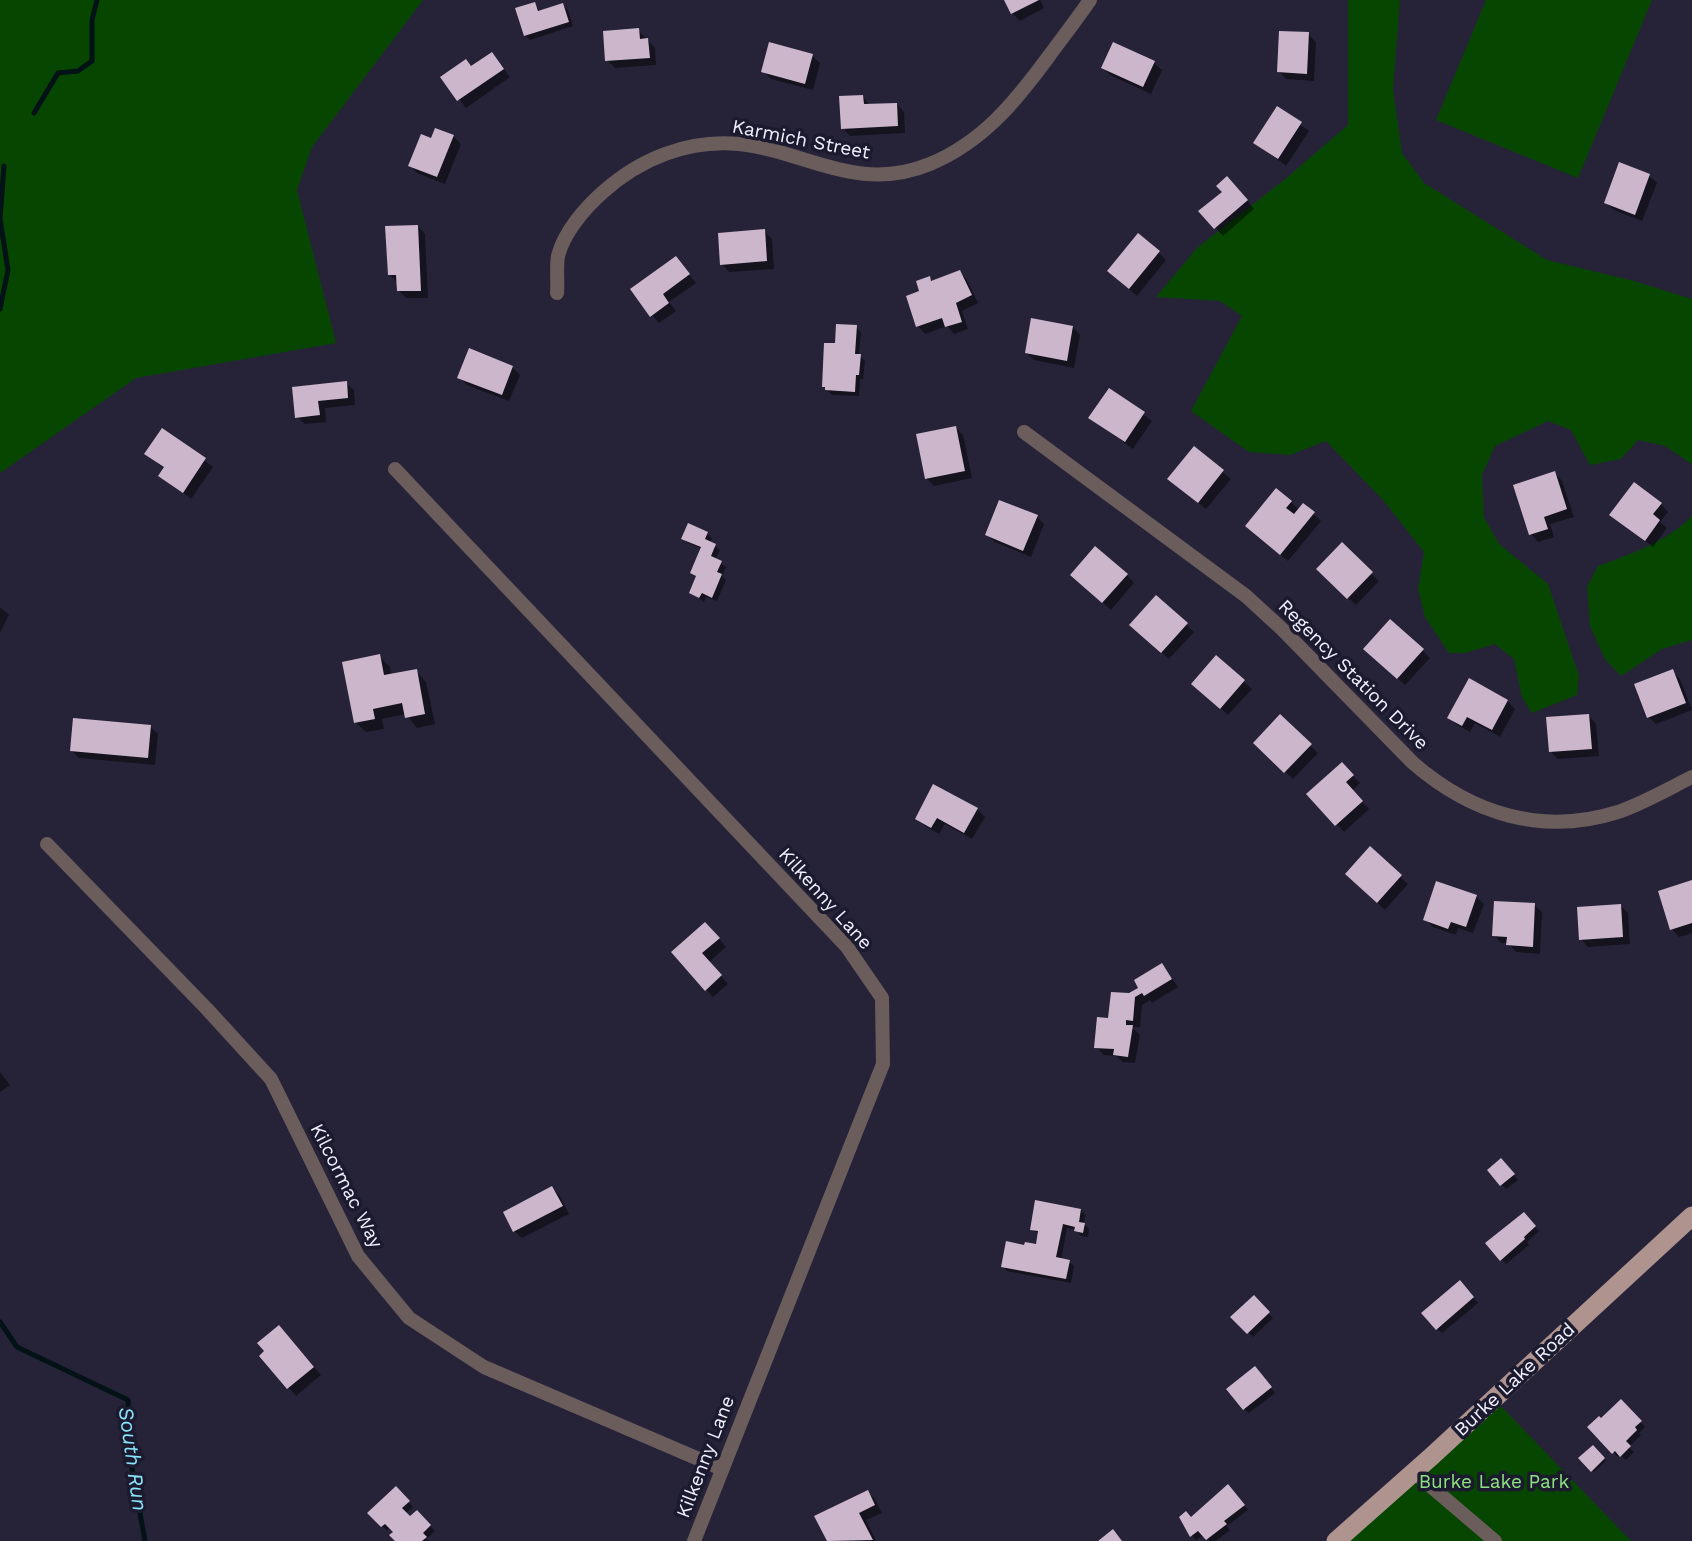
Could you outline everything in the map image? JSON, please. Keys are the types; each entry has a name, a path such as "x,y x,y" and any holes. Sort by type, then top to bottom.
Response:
{"main road":[{"name":"Burke Lake Road","path":"1336,1541 1692,1216"}],"street":[{"name":"Karmich Street","path":"557,293 558,257 567,235 598,196 639,164 662,154 700,145 737,144 853,173 898,172 928,165 957,151 987,130 1020,94 1090,0"},
{"name":"Regency Station Drive","path":"1024,432 1246,596 1282,629 1413,763 1433,780 1469,803 1509,816 1537,820 1591,818 1631,807 1692,777"},
{"name":"Kilkenny Lane","path":"395,469 847,947 882,998 883,1064 694,1541"},
{"name":"Kilcormac Way","path":"47,845 207,1009 271,1079 358,1256 409,1318 484,1367 722,1469"},
{"path":"1414,1472 1495,1541"}],"green space":[{"path":"0,0 423,0 312,147 297,190 336,343 136,378 0,473"},
{"path":"1348,0 1400,0 1393,89 1402,153 1424,183 1547,260 1634,281 1692,299 1692,464 1665,446 1638,440 1621,459 1590,465 1571,430 1548,421 1495,446 1482,475 1484,517 1499,544 1548,584 1579,676 1577,695 1532,713 1522,697 1514,659 1495,644 1465,653 1449,653 1425,617 1418,589 1424,552 1383,500 1326,441 1290,455 1249,452 1191,411 1242,316 1220,301 1156,297 1197,248 1284,180 1348,125"},
{"path":"1486,0 1652,0 1578,178 1436,120"},
{"path":"1692,516 1692,640 1662,649 1621,676 1605,659 1590,626 1587,587 1598,566 1660,540"},
{"name":"Burke Lake Park","path":"1496,1401 1631,1541 1343,1541"}],"building":[{"path":"1004,0 1039,0 1011,14"},
{"path":"535,2 538,11 563,3 569,22 524,36 515,8"},
{"path":"639,28 640,39 648,38 650,58 605,61 603,31"},
{"path":"1279,31 1309,32 1307,74 1277,72"},
{"path":"769,42 813,54 805,84 761,72"},
{"path":"1113,42 1155,61 1143,87 1101,68"},
{"path":"492,52 504,69 457,101 440,77 466,59 471,66"},
{"path":"863,95 864,104 897,103 898,126 841,129 839,96"},
{"path":"1277,106 1302,122 1278,159 1253,143"},
{"path":"435,128 454,135 437,177 408,166 421,134 431,138"},
{"path":"1619,162 1650,174 1635,215 1604,203"},
{"path":"1227,176 1248,200 1214,229 1198,211 1222,192 1216,186"},
{"path":"418,225 421,291 397,291 396,275 388,275 385,226"},
{"path":"765,229 767,261 720,265 718,233"},
{"path":"1138,233 1160,251 1129,289 1107,271"},
{"path":"676,256 690,274 663,294 669,303 650,317 630,289"},
{"path":"960,270 972,295 956,303 962,322 945,327 942,318 916,327 906,296 919,291 916,281 930,276 931,281"},
{"path":"1031,318 1073,326 1067,361 1025,353"},
{"path":"836,324 857,325 855,354 861,354 855,392 825,390 825,387 822,387 824,343 835,343"},
{"path":"469,348 513,366 502,395 457,378"},
{"path":"347,381 348,398 318,401 320,415 295,418 292,387"},
{"path":"1109,388 1145,412 1125,442 1088,418"},
{"path":"956,426 965,471 925,479 916,434"},
{"path":"162,428 206,458 183,493 158,476 164,467 144,454"},
{"path":"1194,446 1224,470 1198,503 1167,479"},
{"path":"1555,471 1567,509 1544,517 1548,529 1529,535 1513,485"},
{"path":"1634,482 1662,503 1653,514 1660,520 1645,541 1609,515"},
{"path":"1276,488 1292,501 1286,508 1294,514 1303,503 1315,512 1280,555 1245,526"},
{"path":"999,500 1038,515 1023,551 985,535"},
{"path":"688,523 708,532 705,539 716,544 711,556 722,561 717,572 722,574 712,598 702,593 699,598 689,593 696,576 690,573 701,547 681,539"},
{"path":"1342,542 1373,572 1347,599 1316,569"},
{"path":"1095,546 1128,574 1102,603 1070,575"},
{"path":"1156,595 1188,623 1161,653 1129,625"},
{"path":"1390,619 1424,649 1397,679 1363,649"},
{"path":"380,654 384,675 417,669 425,714 405,718 402,703 373,709 375,719 354,723 342,662"},
{"path":"1216,655 1245,680 1220,709 1191,684"},
{"path":"1673,669 1686,703 1647,718 1634,684"},
{"path":"1469,678 1508,700 1492,730 1467,717 1462,726 1447,718"},
{"path":"1280,714 1312,744 1284,773 1253,743"},
{"path":"1589,714 1592,749 1549,752 1546,717"},
{"path":"73,718 151,725 148,758 70,751"},
{"path":"1342,762 1354,775 1346,782 1363,801 1335,826 1306,794"},
{"path":"933,784 978,808 964,833 937,818 931,828 915,819"},
{"path":"1370,846 1402,875 1377,903 1345,874"},
{"path":"1692,880 1692,923 1670,930 1658,891"},
{"path":"1436,881 1477,895 1466,927 1451,922 1448,929 1423,920"},
{"path":"1494,901 1535,903 1533,947 1506,945 1507,937 1492,936"},
{"path":"1621,904 1623,937 1579,940 1577,907"},
{"path":"705,922 720,938 702,953 722,975 705,991 671,952"},
{"path":"1162,963 1172,979 1144,996 1142,993 1135,997 1133,1021 1126,1020 1126,1025 1133,1025 1128,1057 1113,1055 1114,1049 1094,1048 1097,1017 1108,1018 1111,992 1129,993 1138,988 1134,980"},
{"path":"1501,1158 1515,1174 1500,1186 1487,1170"},
{"path":"552,1186 563,1206 513,1232 503,1212"},
{"path":"1035,1200 1081,1209 1079,1222 1085,1223 1083,1233 1074,1231 1075,1227 1063,1224 1056,1257 1070,1260 1066,1279 1001,1267 1006,1241 1024,1245 1025,1242 1036,1244 1038,1231 1030,1230"},
{"path":"1524,1212 1536,1226 1500,1261 1485,1243"},
{"path":"1460,1280 1474,1297 1436,1330 1421,1313"},
{"path":"1254,1295 1270,1312 1247,1334 1230,1317"},
{"path":"279,1325 314,1367 287,1389 259,1356 264,1351 257,1343"},
{"path":"1255,1366 1272,1387 1243,1410 1226,1389"},
{"path":"1621,1399 1642,1421 1626,1441 1631,1446 1620,1457 1615,1451 1612,1454 1587,1427"},
{"path":"1593,1445 1605,1458 1591,1472 1578,1458"},
{"path":"1228,1484 1245,1505 1224,1521 1227,1524 1206,1540 1198,1531 1190,1537 1179,1517 1186,1511 1191,1517"},
{"path":"396,1486 410,1501 402,1508 410,1516 417,1510 431,1525 423,1533 427,1537 422,1541 395,1541 389,1535 393,1532 385,1524 381,1527 367,1513"},
{"path":"868,1490 875,1505 859,1513 873,1540 827,1541 814,1516"},
{"path":"1113,1529 1122,1541 1098,1541"}],"waterway":[{"path":"34,113 58,73 78,71 92,61 92,20 97,0"},
{"path":"0,309 8,270 0,219 4,166"},
{"name":"South Run","path":"0,1322 17,1347 128,1400 131,1463 145,1541"}]}
